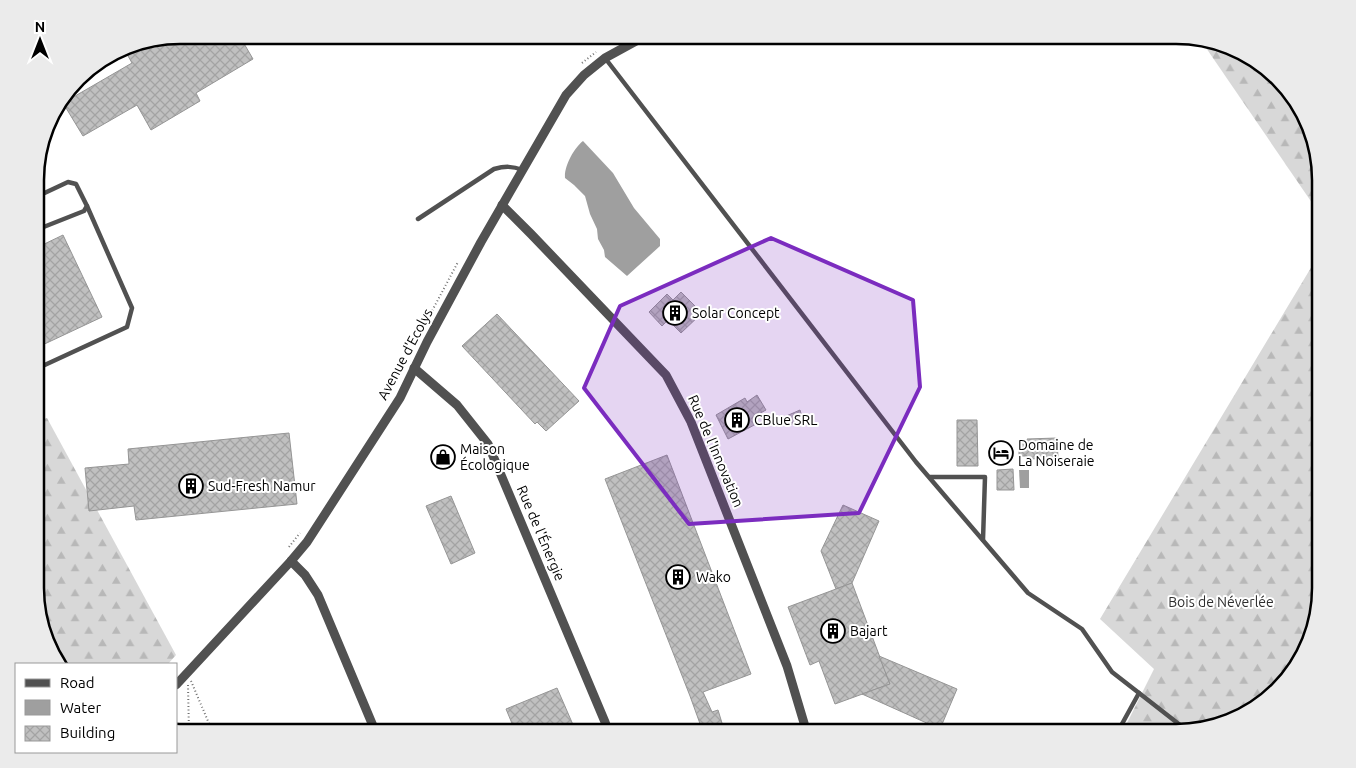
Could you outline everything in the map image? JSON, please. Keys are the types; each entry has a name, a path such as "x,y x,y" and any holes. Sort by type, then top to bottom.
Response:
{"street":[{"name":"Avenue d'Ecolys","path":"178,683 308,542 400,398 481,242 566,95 584,74 605,58 631,44"},
{"name":"Rue de l'Innovation","path":"502,206 666,375 691,422 787,666 804,724"},
{"name":"Rue de l'Énergie","path":"414,368 457,405 488,444 606,724"},
{"path":"291,561 305,576 318,596 372,724"}],"lane":[{"path":"605,58 916,462 1028,593 1082,629 1112,672 1178,724"},
{"path":"418,219 494,169 513,166 523,170"},
{"path":"44,193 68,182 76,184 132,308 127,327 44,364"},
{"path":"44,227 84,211 87,206"},
{"path":"930,477 985,477 983,540"},
{"path":"1122,724 1139,694"}],"path":[{"path":"578,67 602,48"},
{"path":"423,327 458,261"},
{"path":"383,406 410,353"},
{"path":"290,546 304,529"},
{"path":"188,673 189,724"},
{"path":"188,673 209,724"}],"highlighted area":[{"path":"771,238 913,300 920,387 859,513 689,524 584,388 620,306"}],"green space":[{"path":"1205,47 1228,54 1259,72 1278,90 1289,104 1305,136 1310,153 1312,203"},
{"name":"Bois de Néverlée","path":"1312,266 1312,597 1310,615 1305,632 1294,656 1284,671 1266,690 1252,701 1220,717 1203,722 1185,724 1126,724 1154,669 1100,619"},
{"path":"47,418 176,655 169,663 66,663 58,648 48,623 45,606 44,419"}],"water":[{"path":"583,141 613,173 634,208 660,239 660,246 627,276 605,257 585,196 565,178 570,158"},
{"path":"1019,470 1029,470 1029,488 1020,488"}],"building":[{"path":"180,44 244,44 253,59 196,93 200,101 151,130 137,105 83,136 65,107 71,98 132,63 127,54 153,46"},
{"path":"63,235 102,317 44,344 44,244"},
{"name":"Solar Concept","path":"681,292 702,313 681,333 668,320 662,326 649,312 667,294 673,300"},
{"path":"497,314 579,401 546,431 537,422 535,424 462,346"},
{"name":"CBlue SRL","path":"757,395 766,410 755,416 758,423 728,439 716,415 745,398 747,402"},
{"path":"800,410 803,420 787,426 784,417"},
{"path":"957,420 977,420 978,466 957,466"},
{"name":"Sud-Fresh Namur","path":"289,433 297,504 136,520 134,506 89,511 85,468 129,464 128,449"},
{"path":"1057,438 1058,458 1027,459 1027,456 1019,456 1019,444 1027,444 1027,439"},
{"name":"Wako","path":"667,455 751,674 703,692 712,712 718,710 722,723 700,724 605,479"},
{"path":"1013,469 1014,490 997,490 997,470"},
{"path":"451,496 475,553 451,564 426,506"},
{"path":"843,505 879,521 852,583 836,589 821,551"},
{"name":"Bajart","path":"852,583 890,684 835,704 819,661 810,665 788,607"},
{"path":"879,656 957,689 942,724 929,724 862,694 890,684"},
{"path":"557,688 573,724 512,724 506,709"}],"place":[{"name":"Solar Concept","path":"675,313"},
{"name":"CBlue SRL","path":"737,420"},
{"name":"Domaine de La Noiseraie","path":"1001,453"},
{"name":"Maison Écologique","path":"443,457"},
{"name":"Sud-Fresh Namur","path":"191,486"},
{"name":"Wako","path":"678,577"},
{"name":"Bajart","path":"833,631"}]}
